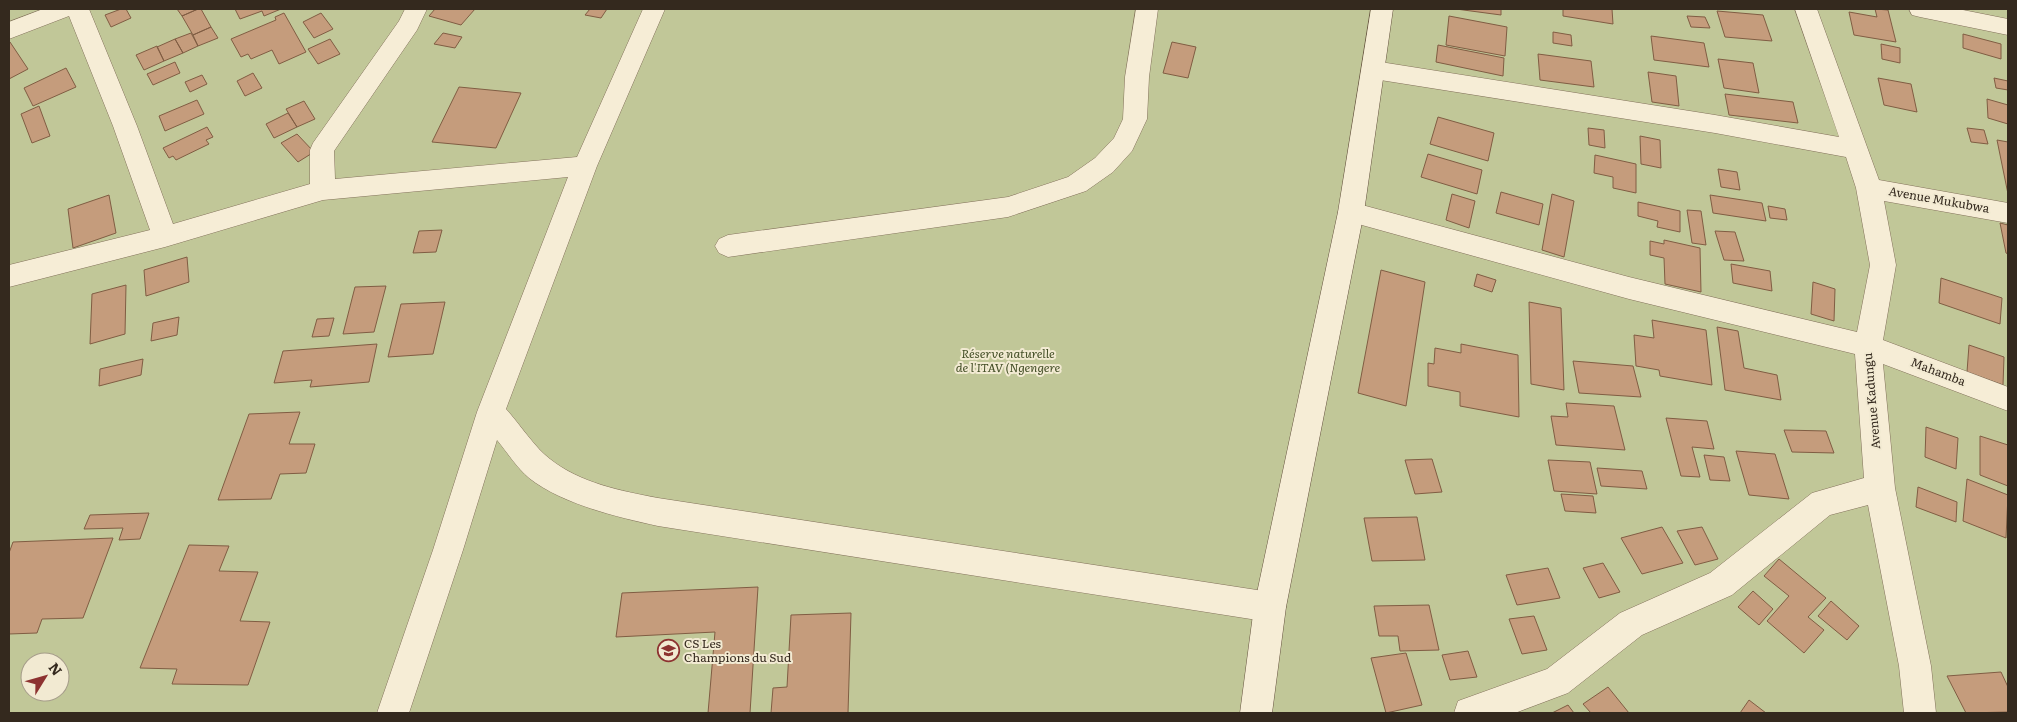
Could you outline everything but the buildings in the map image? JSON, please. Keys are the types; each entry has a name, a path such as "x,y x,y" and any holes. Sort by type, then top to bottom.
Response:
{"street":[{"path":"9,30 64,9"},
{"path":"78,9 125,126 165,237"},
{"path":"323,190 322,150 409,24 416,9"},
{"path":"393,713 448,550 491,412 586,166 654,9"},
{"path":"728,246 1008,207 1077,184 1104,165 1123,144 1135,119 1137,77 1147,9"},
{"path":"1256,713 1270,607 1351,212 1382,9"},
{"name":"Avenue Kadungu","path":"1806,9 1869,188 1883,265 1868,346 1872,408 1880,488 1915,666 1920,713"},
{"path":"1920,9 2008,27"},
{"path":"1374,70 1715,124 1855,149"},
{"path":"9,276 165,237 323,190 586,166"},
{"name":"Avenue Mukubwa","path":"1869,188 2008,213"},
{"name":"Mahamba","path":"1351,212 1629,288 1868,346 2008,399"},
{"path":"491,412 539,468 576,488 615,503 658,512 1270,607"},
{"path":"1470,713 1557,682 1631,624 1720,584 1822,503 1880,488"}],"green space":[{"name":"Réserve naturelle de l'ITAV (Ngengere","path":"9,9 2008,9 2008,713 9,713"}],"place":[{"name":"CS Les Champions du Sud","path":"668,651"}]}
